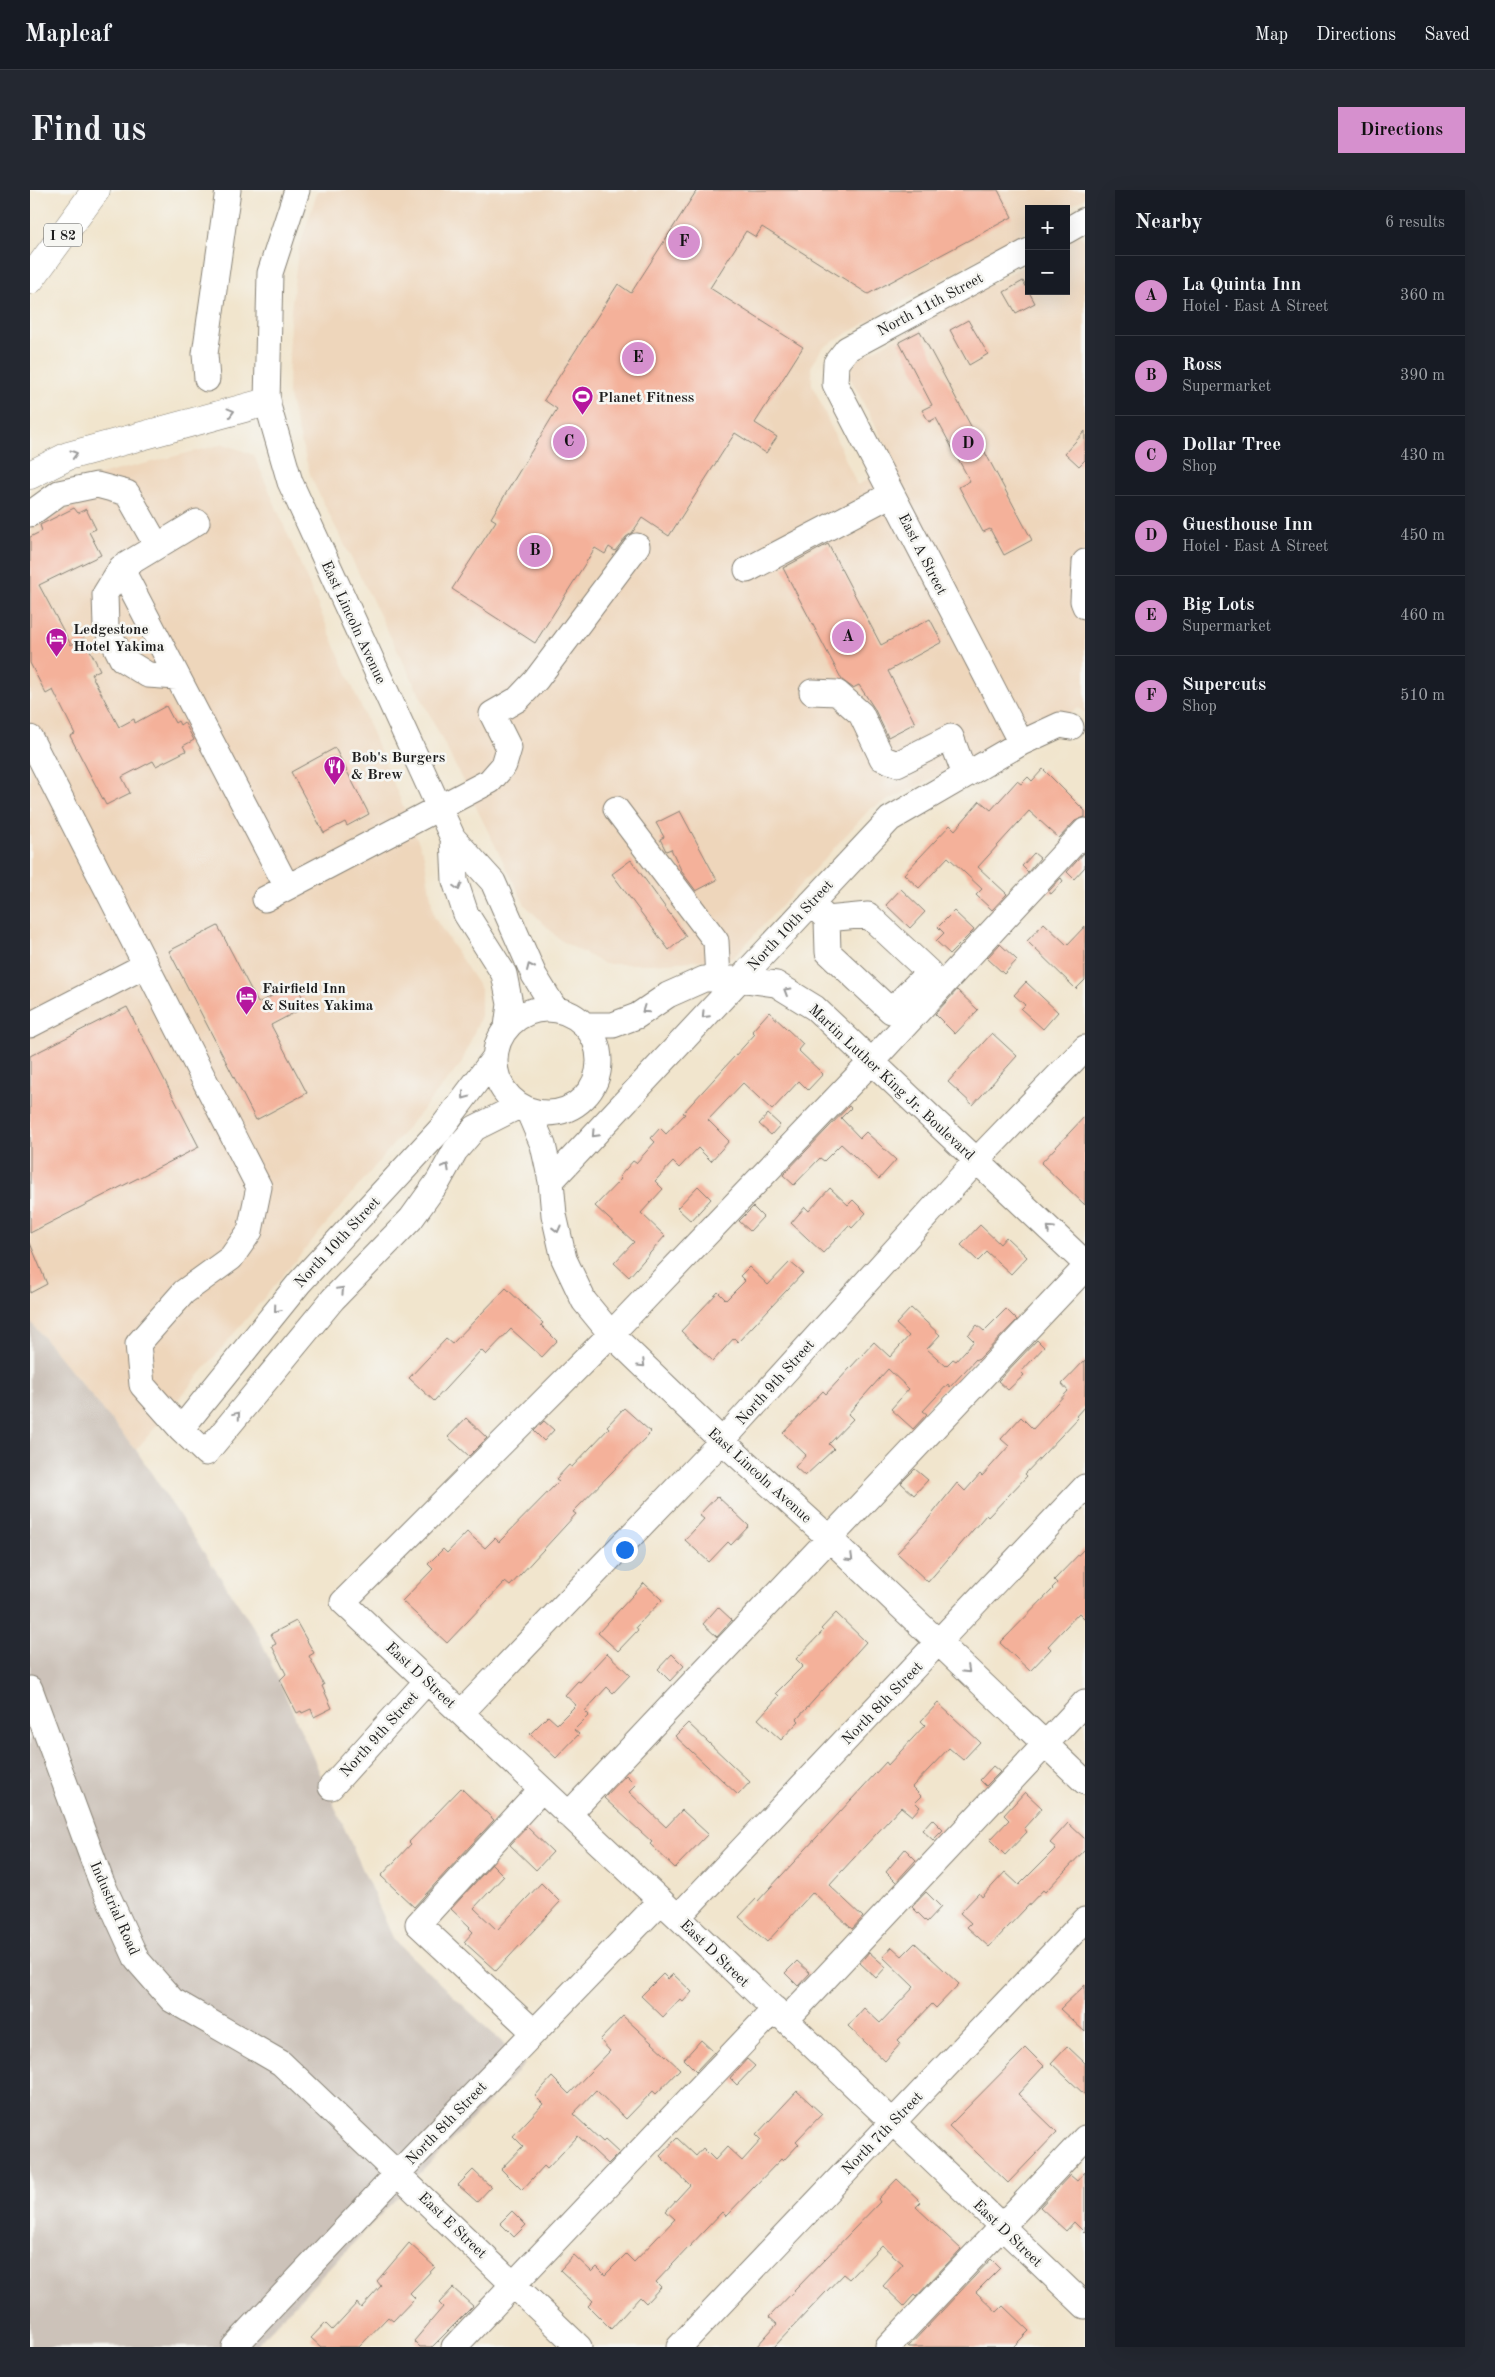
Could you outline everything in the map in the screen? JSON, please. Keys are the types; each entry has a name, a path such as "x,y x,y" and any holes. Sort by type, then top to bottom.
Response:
{"highway":[{"name":"I 82","path":"30,280 96,190"},
{"path":"30,474 68,456 267,402"}],"street":[{"path":"207,379 206,354 228,190"},
{"name":"East Lincoln Avenue","path":"297,190 270,272 267,402 290,482 453,838 493,882 534,975 555,1009"},
{"path":"1070,228 1085,220"},
{"name":"North 11th Street","path":"836,363 847,349 1025,253"},
{"name":"East A Street","path":"836,363 835,384 1021,743"},
{"path":"30,514 59,493 97,485 127,493 157,546"},
{"path":"747,570 892,494"},
{"path":"177,677 148,675 122,659 106,627 105,594 121,568 197,522"},
{"path":"265,899 490,781 504,765 509,748 492,714 518,699 536,680 637,546"},
{"path":"1085,562 1082,601 1085,606"},
{"path":"121,568 287,887"},
{"path":"812,692 838,693 861,714 882,758 896,764 951,737 965,775"},
{"name":"North 10th Street","path":"551,1181 728,979 819,911 890,819 1021,743 1060,725 1080,729"},
{"path":"30,738 259,1187 250,1231 231,1258 184,1292 138,1344 142,1385 180,1428 206,1453 333,1298 410,1219 439,1180 455,1151 475,1128 524,1108"},
{"path":"616,809 716,941 728,979"},
{"path":"611,1334 872,1060 1085,831"},
{"name":"East Lincoln Avenue","path":"453,838 455,881 466,914 488,952 504,974 510,1004 507,1027"},
{"path":"30,1025 146,965"},
{"name":"Martin Luther King Jr. Boulevard","path":"586,1025 613,1025 637,1016 668,995 704,980 728,979 776,984 815,1008 1085,1263"},
{"path":"537,1009 555,1009 572,1014 586,1025 596,1040 600,1057 598,1075 591,1091 579,1104 563,1112 545,1114 524,1108 508,1097 500,1085 495,1071 495,1057 498,1041 507,1027 520,1015 537,1009"},
{"name":"North 9th Street","path":"461,1713 722,1441 977,1160 1085,1048"},
{"name":"North 10th Street","path":"180,1428 300,1282 440,1130 495,1057"},
{"name":"East Lincoln Avenue","path":"524,1108 543,1144 551,1181 554,1215 564,1259 584,1301 611,1334 722,1441 829,1538 1085,1782"},
{"path":"568,1815 1085,1268"},
{"name":"East D Street","path":"611,1334 343,1602 669,1909 893,2122 1000,2227 1085,2306"},
{"name":"North 8th Street","path":"234,2347 534,2032 669,1909 939,1643 1085,1487"},
{"name":"North 9th Street","path":"331,1787 427,1681"},
{"name":"Industrial Road","path":"30,1689 101,1881 137,1960 172,2000 281,2063"},
{"path":"454,2347 1085,1702"},
{"path":"534,2032 418,1924 541,1790"},
{"name":"North 7th Street","path":"679,2347 1085,1920"},
{"name":"East E Street","path":"281,2063 579,2347"},
{"path":"888,2347 1085,2138"}],"shaded area":[{"path":"318,190 1085,190 1085,198 1070,207 1070,205 1025,205 1025,232 822,348 811,367 812,384 857,485 897,466 849,376 855,361 1025,265 1025,295 1070,295 1070,240 1079,235 1085,241 1085,713 1079,708 870,809 733,958 652,964 604,964 560,940 525,905 311,478 288,393 290,319 298,251"},
{"path":"224,444 254,455 424,855 434,917 481,989 481,1016 461,1064 136,1450 30,1321 30,506 55,486"},
{"path":"30,1321 136,1450 258,1634 394,1940 525,2064 254,2347 30,2347"}],"building":[{"path":"697,190 998,190 1012,217 868,294 762,227 756,237 746,231 710,288 803,347 755,423 777,437 766,453 735,433 669,536 642,518 632,533 626,537 615,551 609,547 605,554 595,548 535,643 452,589 496,521 491,518 557,409 544,400 618,284 631,293"},
{"path":"1023,281 1025,295 1031,295 1035,303 1016,313 1004,292"},
{"path":"968,320 988,354 969,365 950,330"},
{"path":"920,331 1032,540 1004,555 990,529 983,532 959,487 970,481 936,418 929,422 922,410 932,405 899,342"},
{"path":"1085,431 1085,460 1079,466 1065,453"},
{"name":"Ledgestone Hotel Yakima","path":"74,508 78,513 86,509 96,529 89,532 101,555 39,585 71,645 84,638 100,670 91,674 119,727 134,719 135,723 166,706 175,723 178,721 180,725 184,722 194,740 183,746 186,751 156,766 153,761 122,777 130,793 106,805 70,736 75,734 53,690 46,694 30,663 30,537 42,531 40,525"},
{"path":"828,544 881,645 930,619 942,642 888,671 915,723 888,737 874,708 859,685 853,688 842,680 783,568"},
{"path":"335,748 369,814 347,826 345,822 324,833 291,772"},
{"path":"1043,769 1085,811 1085,817 1075,821 1059,838 1029,811 978,867 1007,894 992,910 976,895 982,889 948,857 919,888 904,874 950,825 955,830 980,801 991,810 1017,781 1021,784 1028,777 1032,781"},
{"path":"680,811 717,880 696,891 682,872 671,849 666,851 660,839 664,837 656,823"},
{"path":"1085,852 1085,867 1074,879 1067,872"},
{"path":"1034,853 1040,858 1028,872 1022,866"},
{"path":"631,860 686,936 669,950 612,874"},
{"path":"1061,878 1063,881 1051,894 1048,892"},
{"path":"901,889 925,912 910,928 886,905"},
{"path":"954,911 974,930 950,954 936,941 944,933 938,927"},
{"path":"1044,923 1067,945 1085,926 1085,980 1076,989 1027,941"},
{"name":"Fairfield Inn & Suites Yakima","path":"218,926 258,1003 296,984 307,1006 271,1025 307,1093 256,1120 169,951"},
{"path":"1000,944 1017,960 1004,974 987,958"},
{"path":"1026,982 1058,1012 1043,1029 1021,1009 1025,1005 1014,995"},
{"path":"957,990 978,1010 955,1034 935,1014"},
{"path":"127,1007 199,1147 30,1233 30,1056"},
{"path":"769,1012 803,1044 798,1050 823,1074 808,1090 799,1081 772,1110 743,1083 708,1120 729,1141 711,1161 698,1148 679,1168 673,1162 655,1181 663,1189 641,1213 665,1236 629,1277 614,1263 634,1242 595,1206 621,1179 619,1177 633,1161 636,1163 655,1142 651,1138 660,1128 666,1134 685,1114 683,1113 755,1034 752,1031"},
{"path":"992,1033 1017,1056 973,1105 948,1082"},
{"path":"849,1106 851,1108 841,1118 860,1138 866,1132 896,1160 879,1179 841,1144 824,1161 820,1158 794,1185 783,1175"},
{"path":"768,1114 780,1125 771,1135 759,1124"},
{"path":"1085,1116 1085,1205 1041,1163"},
{"path":"698,1186 711,1199 691,1221 677,1208"},
{"path":"830,1188 848,1205 853,1200 866,1213 852,1228 849,1225 823,1253 791,1223 805,1207 809,1211"},
{"path":"753,1207 763,1217 750,1231 739,1221"},
{"path":"980,1225 1000,1244 1006,1237 1027,1257 1011,1274 987,1252 978,1261 961,1245"},
{"path":"30,1243 47,1284 30,1293"},
{"path":"790,1262 803,1273 738,1342 734,1338 713,1361 681,1331 718,1292 726,1300 745,1281 740,1276 749,1267 768,1285"},
{"path":"506,1288 543,1323 541,1325 557,1341 542,1357 511,1329 486,1355 481,1350 434,1401 409,1378 446,1339 452,1344"},
{"path":"911,1308 940,1335 927,1349 946,1366 953,1359 956,1361 974,1341 968,1335 977,1325 984,1331 1006,1309 1017,1320 950,1387 948,1384 923,1411 927,1414 913,1429 891,1409 909,1389 888,1369 848,1414 853,1419 829,1444 834,1449 805,1476 795,1467 806,1455 783,1433 823,1391 826,1394 874,1342 890,1357 909,1336 896,1324"},
{"path":"1037,1340 1044,1347 1021,1372 1024,1375 1008,1390 998,1381"},
{"path":"1085,1360 1085,1406 1076,1416 1078,1418 1025,1474 1027,1476 988,1517 986,1515 928,1582 897,1553 925,1523 957,1483 965,1491 980,1474 982,1476 1009,1446 1001,1439 1021,1417 1033,1429 1068,1391 1062,1384"},
{"path":"624,1408 651,1432 573,1512 576,1514 510,1586 505,1582 447,1643 402,1601 433,1569 428,1564 443,1549 447,1553 467,1532 485,1548 495,1538 499,1542 559,1481 556,1479 569,1465 572,1467 609,1428 607,1426"},
{"path":"466,1418 487,1438 469,1456 448,1437"},
{"path":"544,1421 554,1430 544,1441 534,1431"},
{"path":"915,1469 928,1480 914,1495 901,1483"},
{"path":"717,1496 749,1526 731,1545 728,1542 709,1562 685,1540 704,1519 699,1515"},
{"path":"1085,1548 1085,1619 1079,1613 1048,1646 1051,1649 1030,1671 1000,1643 1053,1589 1057,1583 1054,1580"},
{"path":"644,1583 662,1600 636,1627 638,1630 618,1651 598,1633"},
{"path":"718,1607 732,1620 717,1637 703,1624"},
{"path":"836,1613 866,1642 797,1719 799,1721 781,1740 758,1719 779,1696 776,1693 803,1666 796,1659 823,1631 821,1629"},
{"path":"296,1621 314,1653 309,1656 324,1685 322,1686 332,1708 314,1717 311,1709 297,1713 280,1680 286,1674 272,1646 276,1644 271,1634"},
{"path":"607,1653 630,1675 613,1693 607,1687 585,1711 589,1715 574,1730 579,1734 556,1758 530,1734 548,1716 557,1724 576,1705 565,1695"},
{"path":"672,1654 684,1666 670,1681 658,1669"},
{"path":"938,1703 980,1742 963,1760 949,1748 912,1787 921,1796 915,1802 920,1807 912,1816 901,1807 829,1885 863,1917 852,1929 813,1892 767,1942 739,1917 756,1899 758,1901 886,1762 888,1765 925,1725 921,1721"},
{"path":"688,1723 750,1782 738,1795 675,1736"},
{"path":"993,1766 1000,1772 986,1786 980,1780"},
{"path":"626,1775 636,1785 629,1792 666,1827 682,1810 708,1834 675,1868 650,1844 652,1842 604,1798"},
{"path":"461,1788 494,1820 414,1907 381,1876 411,1844 409,1842"},
{"path":"1025,1792 1042,1808 1024,1828 1027,1832 1005,1855 990,1840 1009,1820 1004,1815"},
{"path":"932,1819 943,1830 933,1840 922,1830"},
{"path":"1068,1823 1085,1839 1085,1850 1045,1892 1043,1890 989,1947 967,1927 971,1923 960,1913 979,1893 982,1897 1005,1872 1019,1885 1056,1848 1050,1843"},
{"path":"527,1827 553,1852 536,1870 510,1845"},
{"path":"905,1849 916,1860 896,1882 886,1872"},
{"path":"492,1864 504,1876 474,1908 497,1930 541,1883 560,1902 496,1971 464,1942 473,1932 451,1909"},
{"path":"926,1892 941,1907 927,1922 912,1907"},
{"path":"915,1943 959,1984 936,2008 932,2004 898,2040 901,2043 885,2061 848,2026 864,2008 880,2023 914,1987 883,1957 892,1947 902,1956"},
{"path":"869,1952 886,1967 876,1978 860,1963"},
{"path":"797,1961 810,1973 798,1986 785,1973"},
{"path":"663,1974 668,1979 673,1974 692,1992 683,2002 680,1999 663,2017 641,1996"},
{"path":"1085,1985 1085,2032 1060,2009"},
{"path":"623,2016 680,2069 656,2094 653,2091 626,2119 596,2090 573,2114 603,2142 605,2140 619,2153 608,2164 578,2136 547,2169 544,2166 522,2190 501,2169 523,2146 513,2136 543,2104 535,2096 552,2077 569,2094 610,2051 600,2040"},
{"path":"701,2040 714,2052 696,2071 684,2059"},
{"path":"1067,2046 1085,2063 1085,2095 1051,2063"},
{"path":"1026,2048 1044,2066 1018,2094 1057,2132 1008,2183 949,2126"},
{"path":"747,2059 755,2066 737,2085 730,2078"},
{"path":"797,2091 822,2114 796,2141 799,2144 783,2161 781,2159 726,2216 722,2212 656,2282 661,2287 646,2303 640,2297 611,2329 588,2306 593,2301 560,2270 574,2255 592,2272 597,2267 605,2275 626,2254 634,2262 675,2219 666,2211 690,2185 660,2156 677,2138 696,2156 703,2148 715,2160 727,2147 742,2161 761,2140 756,2135"},
{"path":"473,2170 491,2187 477,2202 458,2185"},
{"path":"1085,2172 1085,2233 1074,2222 1066,2231 1040,2207 1070,2175 1077,2181"},
{"path":"897,2179 921,2202 916,2207 961,2249 916,2297 914,2295 904,2306 883,2286 903,2264 882,2245 849,2279 843,2274 774,2347 756,2347 777,2324 769,2317 880,2202 878,2199"},
{"path":"512,2211 526,2225 514,2237 500,2223"},
{"path":"409,2243 435,2267 410,2293 415,2298 393,2321 388,2317 359,2347 321,2347 311,2338 325,2323 332,2330 357,2303 361,2308 381,2286 377,2281"},
{"path":"991,2259 1000,2268 976,2292 997,2312 1003,2306 1029,2331 1013,2347 908,2347"},
{"path":"453,2288 473,2306 432,2347 420,2347 414,2341 443,2307 439,2303"}],"place":[{"name":"Supercuts","path":"684,242"},
{"name":"Big Lots","path":"638,358"},
{"name":"Planet Fitness","path":"582,416"},
{"name":"Dollar Tree","path":"569,442"},
{"name":"Guesthouse Inn","path":"968,444"},
{"name":"Ross","path":"535,551"},
{"name":"La Quinta Inn","path":"848,637"},
{"name":"Ledgestone Hotel Yakima","path":"57,657"},
{"name":"Bob's Burgers & Brew","path":"335,785"},
{"name":"Fairfield Inn & Suites Yakima","path":"246,1016"}]}
